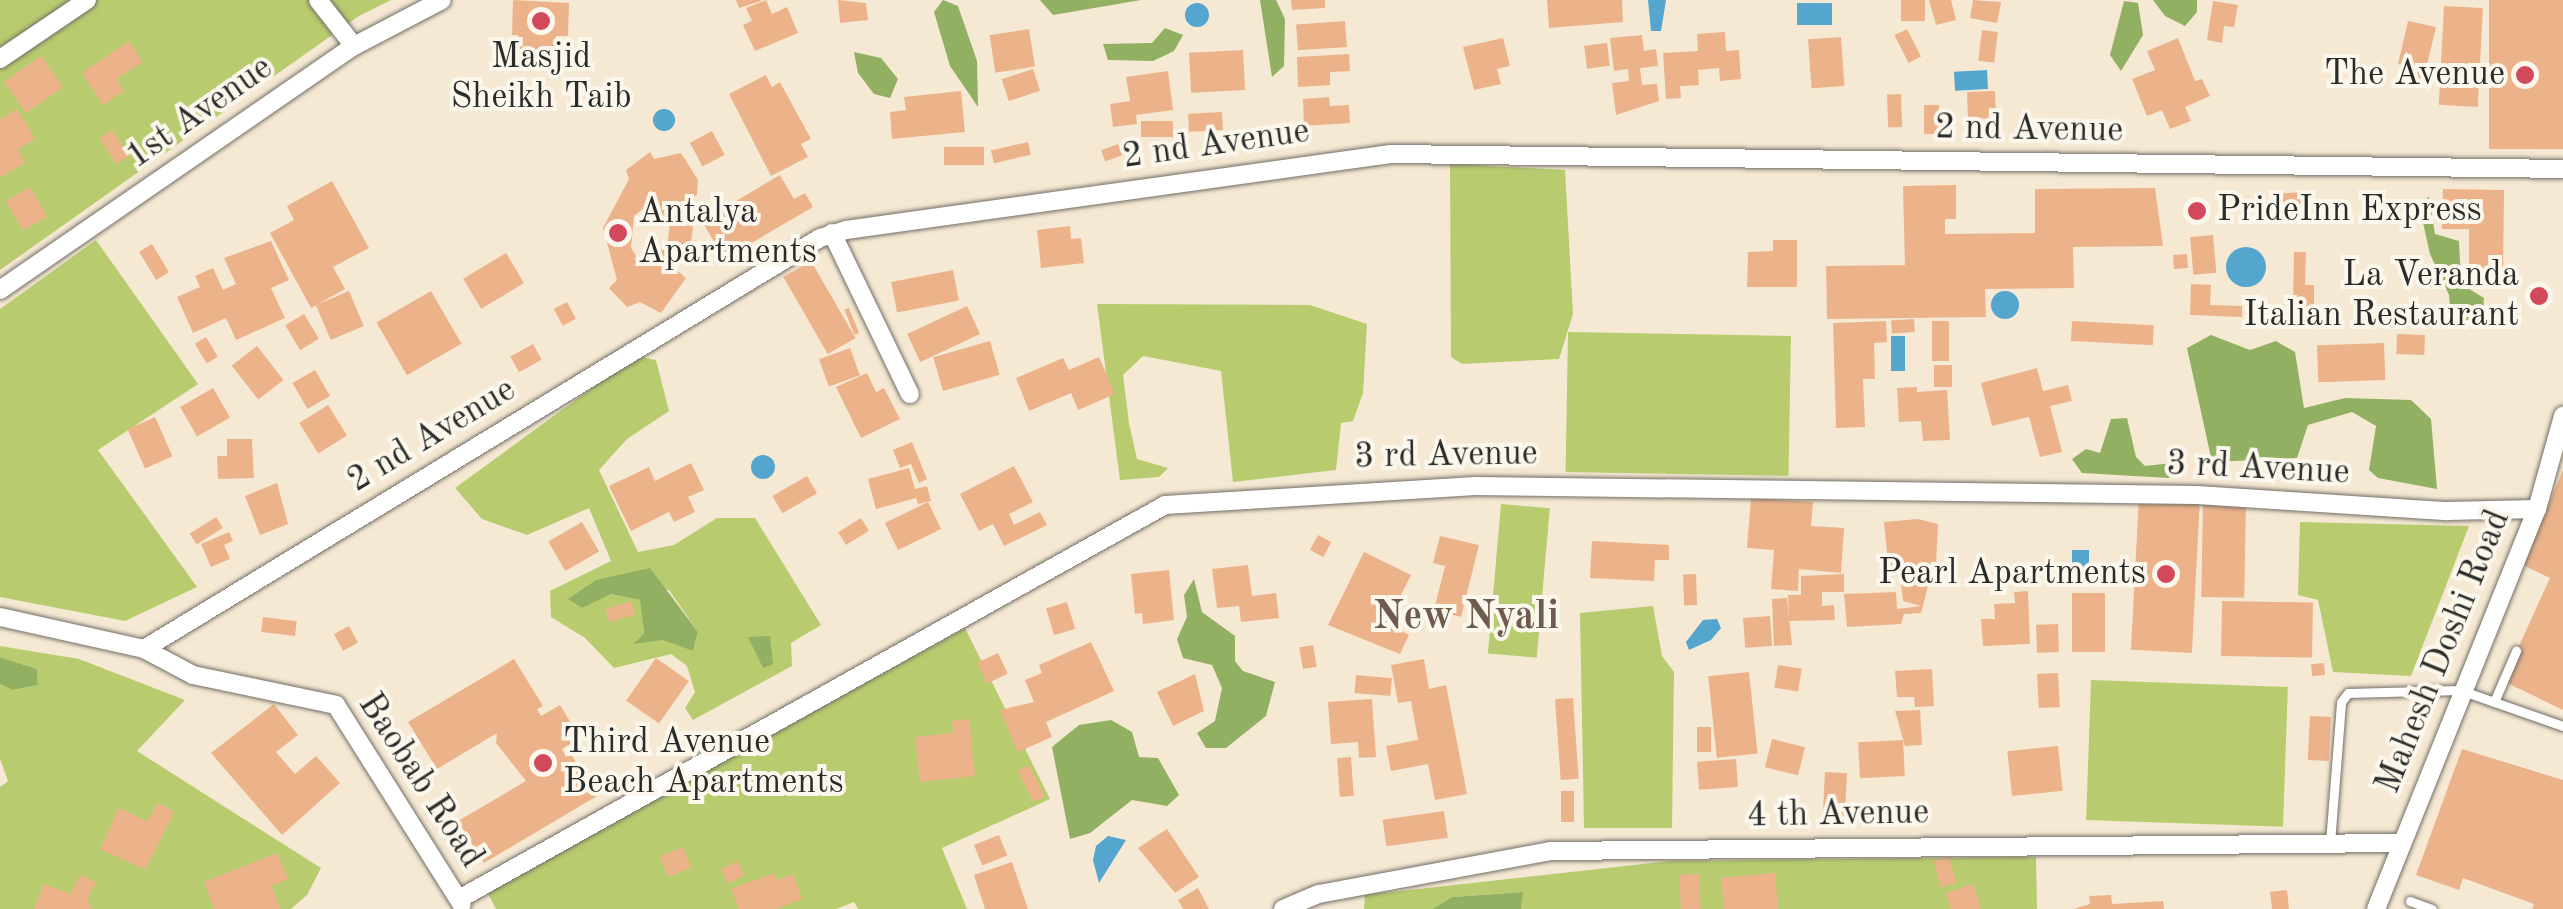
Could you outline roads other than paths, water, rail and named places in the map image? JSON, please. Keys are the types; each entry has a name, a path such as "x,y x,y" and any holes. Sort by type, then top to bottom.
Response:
{"street":[{"path":"0,59 87,0"},
{"path":"318,0 354,46"},
{"name":"1st Avenue","path":"0,290 354,46 442,0"},
{"name":"2 nd Avenue","path":"144,649 832,233 1391,154 2563,169"},
{"path":"832,233 910,394"},
{"name":"Mahesh Doshi Road","path":"2376,909 2460,690 2537,508 2563,416"},
{"name":"3 rd Avenue","path":"462,904 1164,505 1494,486 2197,495 2448,512 2537,508"},
{"path":"0,617 144,649"},
{"name":"Baobab Road","path":"144,649 193,674 336,705 462,904"},
{"name":"4 th Avenue","path":"1284,909 1319,894 1550,852 2402,843"}],"lane":[{"path":"2494,702 2516,651"},
{"path":"2330,843 2340,702 2348,693 2460,690 2563,726"},
{"path":"2410,901 2432,909"}],"water":[{"path":"1648,0 1666,0 1661,31 1651,31"},
{"path":"1197,3 1206,6 1206,24 1197,27 1188,24 1185,15 1188,6"},
{"path":"1797,3 1832,3 1832,25 1797,25"},
{"path":"1987,70 1988,89 1955,91 1954,72"},
{"path":"660,109 668,109 675,120 668,131 660,131 653,124 653,116"},
{"path":"2246,247 2260,253 2266,267 2260,281 2246,287 2232,281 2226,267 2232,253"},
{"path":"2005,291 2015,295 2019,305 2015,315 2005,319 1995,315 1991,305 1995,295"},
{"path":"1891,336 1905,336 1905,371 1891,371"},
{"path":"763,455 772,458 772,476 763,479 754,476 751,467 754,458"},
{"path":"2072,550 2089,550 2089,582 2072,582"},
{"path":"1717,619 1721,628 1711,640 1689,650 1686,642 1703,620"},
{"path":"1108,836 1126,840 1099,883 1093,860 1096,846"}],"place":[{"name":"Masjid Sheikh Taib","path":"541,21"},
{"name":"The Avenue","path":"2525,75"},
{"name":"PrideInn Express","path":"2197,211"},
{"name":"Antalya Apartments","path":"618,233"},
{"name":"La Veranda Italian Restaurant","path":"2539,296"},
{"name":"Pearl Apartments","path":"2166,574"},
{"name":"Third Avenue Beach Apartments","path":"543,763"}],"district":[{"name":"New Nyali","path":"1466,618"}]}
